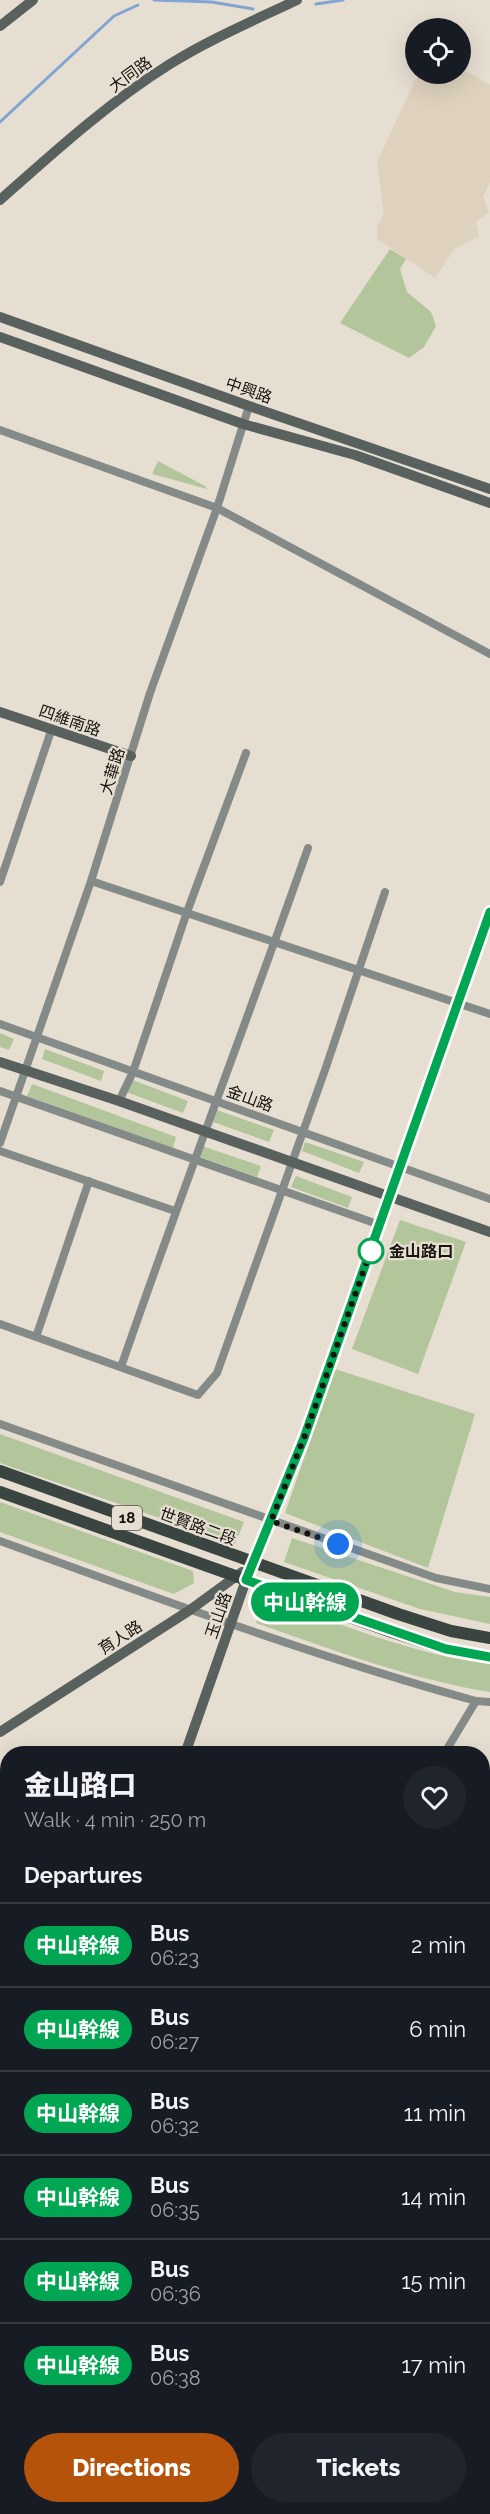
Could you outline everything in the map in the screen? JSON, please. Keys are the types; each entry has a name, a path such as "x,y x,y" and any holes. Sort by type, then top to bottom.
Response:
{"main road":[{"name":"世賢路二段","path":"0,1471 254,1564 451,1631 490,1638"},
{"name":"18","path":"0,1492 446,1649 490,1657"}],"street":[{"path":"0,26 33,0"},
{"name":"大同路","path":"0,200 70,139 126,94 169,64 297,0"},
{"name":"中興路","path":"0,316 249,406 490,489"},
{"name":"中興路","path":"0,337 243,424 355,455 490,503"},
{"name":"大華路","path":"0,1143 91,881 150,693 218,508 249,406"},
{"path":"0,430 218,508 490,654"},
{"name":"四維南路","path":"0,711 131,756"},
{"path":"0,882 51,730"},
{"path":"119,1101 133,1072 187,912 246,753"},
{"path":"121,1367 175,1211 206,1132 308,848"},
{"path":"91,881 490,1014"},
{"path":"0,1324 198,1395 217,1373 385,892"},
{"path":"254,1564 304,1438 490,912"},
{"name":"金山路","path":"0,1024 490,1199"},
{"path":"0,1062 119,1101 490,1232"},
{"path":"0,1091 380,1226"},
{"path":"0,1151 175,1211"},
{"path":"36,1337 89,1181"},
{"name":"世賢路二段","path":"0,1424 436,1578 490,1589"},
{"path":"0,1541 190,1610 387,1677 476,1701 490,1702"},
{"name":"育人路","path":"0,1732 240,1578 254,1564"},
{"name":"玉山路","path":"188,1746 230,1623 240,1578"},
{"path":"449,1746 476,1701"}],"shaded area":[{"path":"471,74 490,85 490,182 483,197 489,212 476,222 479,237 455,248 435,278 377,239 377,227 384,213 377,162 413,84 471,84"}],"green space":[{"path":"390,249 406,259 400,269 407,292 431,312 436,326 424,347 409,358 340,323"},
{"path":"158,461 205,486 207,489 152,474"},
{"path":"0,1033 14,1039 9,1050 0,1047"},
{"path":"45,1049 104,1071 101,1081 42,1059"},
{"path":"130,1079 188,1101 183,1113 126,1092"},
{"path":"32,1084 176,1137 173,1148 27,1096"},
{"path":"217,1110 274,1130 269,1142 213,1122"},
{"path":"305,1142 364,1162 359,1173 302,1151"},
{"path":"202,1146 261,1166 257,1177 198,1156"},
{"path":"296,1176 352,1197 348,1208 291,1187"},
{"path":"400,1220 466,1242 418,1374 352,1349"},
{"path":"335,1369 475,1414 428,1568 285,1513"},
{"path":"0,1434 244,1522 235,1544 0,1463"},
{"path":"0,1502 193,1571 194,1583 174,1594 0,1532"},
{"path":"292,1538 455,1592 490,1597 490,1624 420,1609 284,1562"},
{"path":"266,1597 405,1646 462,1660 490,1664 490,1692 401,1672 256,1623"}],"waterway":[{"path":"154,0 212,2 253,9"},
{"path":"316,4 343,0"},
{"path":"0,122 114,16 138,5"}],"bus line":[{"name":"中山幹線","path":"490,912 304,1438 246,1580 392,1632 446,1649 490,1657"}],"place":[{"name":"金山路口","path":"371,1251"}],"route":[{"path":"338,1544 271,1521 304,1438 372,1247 371,1251"}]}
